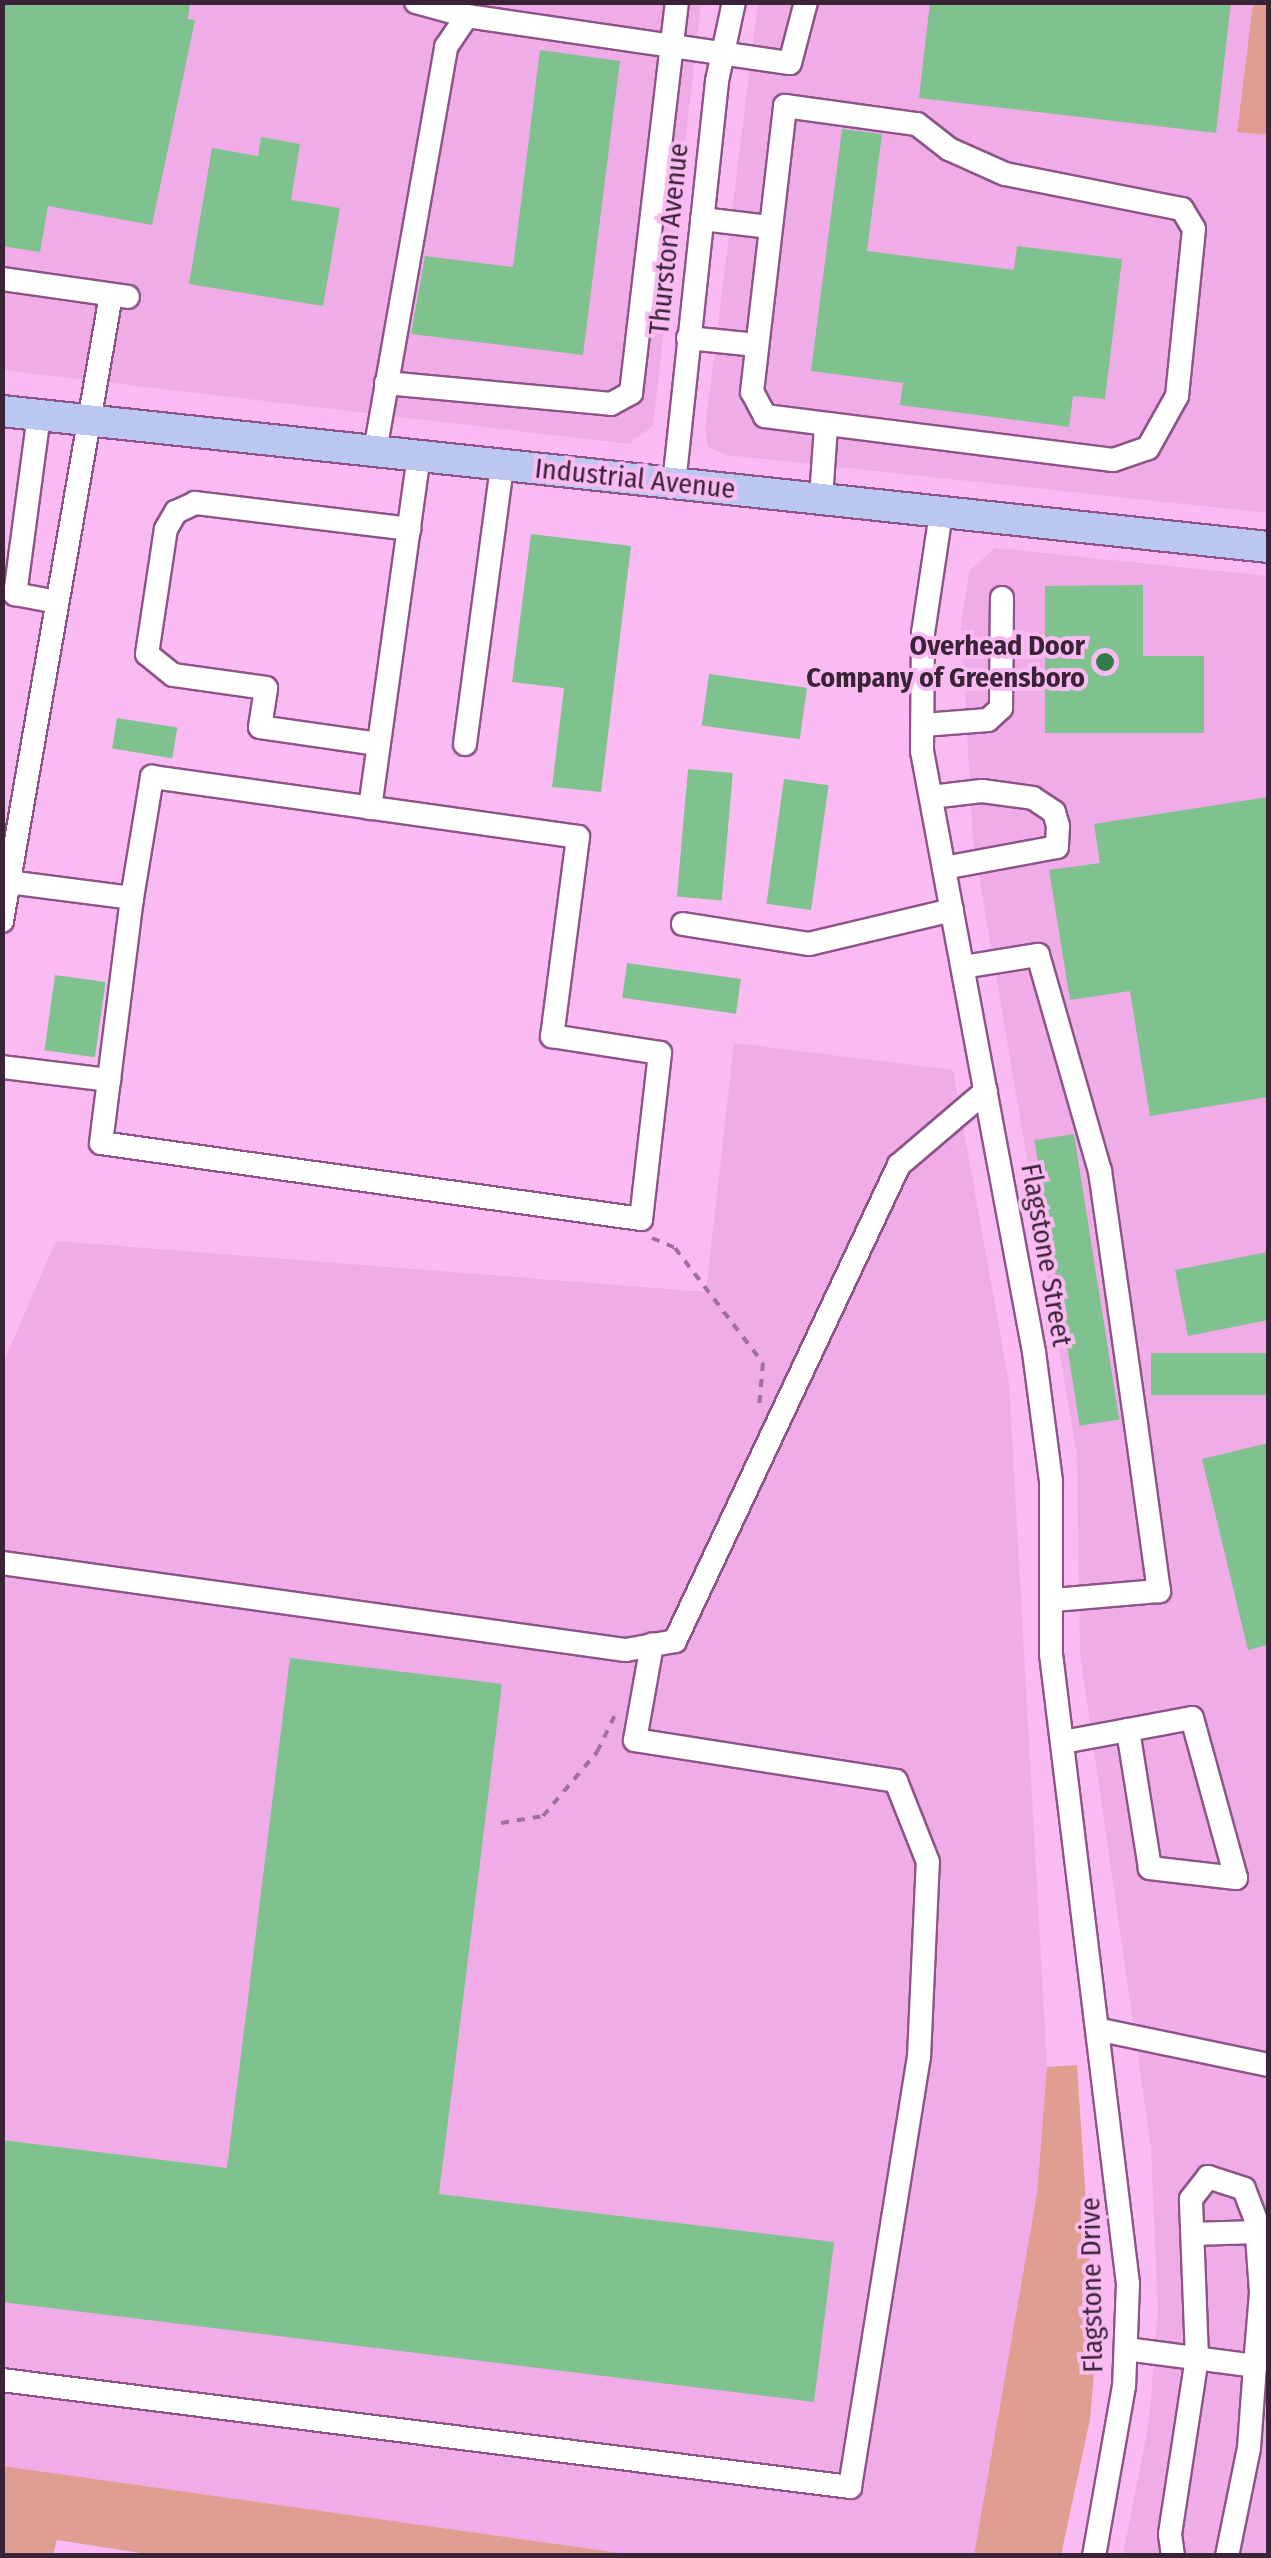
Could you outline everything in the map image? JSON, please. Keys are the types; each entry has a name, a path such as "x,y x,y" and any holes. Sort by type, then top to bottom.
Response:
{"main road":[{"name":"Industrial Avenue","path":"2,411 1268,547"}],"street":[{"path":"416,2 467,16 724,49 790,63"},
{"path":"540,26 547,2"},
{"path":"386,382 610,404 631,393 677,2"},
{"name":"Thurston Avenue","path":"674,484 702,219 724,49 734,2"},
{"path":"785,106 917,124 949,149 1004,174 1182,209 1194,228 1177,396 1148,448 1113,460 775,422 754,404 769,227 790,63 806,2"},
{"path":"375,451 446,47 467,16"},
{"path":"702,219 769,227"},
{"path":"2,279 120,296 57,602 14,786 9,882 2,921"},
{"path":"688,338 757,345"},
{"path":"39,415 9,596 57,602"},
{"path":"821,498 826,427"},
{"path":"370,808 419,456"},
{"path":"465,744 502,466"},
{"path":"378,744 260,727 266,688 173,674 147,654 166,529 176,512 195,504 409,529"},
{"name":"Flagstone Street","path":"940,513 924,634 923,725 931,798 986,1091 1051,1482 1051,1654 1100,2021"},
{"path":"923,725 988,720 1001,708 1002,598"},
{"path":"152,776 578,837 552,1036 660,1053 641,1219 100,1143 132,898 152,776"},
{"path":"931,798 982,791 1033,798 1054,812 1058,826 1057,847 944,868"},
{"path":"9,882 132,898"},
{"path":"684,924 809,944 952,910"},
{"path":"962,966 1038,955 1100,1171 1158,1591 1052,1600"},
{"path":"2,1067 109,1080"},
{"path":"2,1564 626,1650 674,1641 900,1165 986,1091"},
{"path":"2,2380 850,2488 919,2057 928,1862 896,1781 635,1740 652,1645"},
{"path":"1062,1742 1192,1718 1236,1878 1150,1868 1128,1730"},
{"path":"1100,2021 1268,2065"},
{"name":"Flagstone Drive","path":"1094,2556 1126,2349 1122,2198 1100,2021"},
{"path":"1173,2556 1170,2534 1197,2358 1194,2191 1200,2181 1220,2176 1244,2189 1257,2232 1262,2293 1249,2448 1227,2556"},
{"path":"1193,2234 1257,2232"},
{"path":"1126,2349 1255,2366"}],"path":[{"path":"647,1236 675,1248 763,1363 758,1423"},
{"path":"501,1823 543,1816 597,1752 623,1700"}],"shaded area":[{"path":"3,3 701,3 653,426 629,444 3,370"},
{"path":"758,3 1253,3 1237,131 1268,135 1268,513 726,455 708,447 705,429"},
{"path":"1253,3 1268,3 1268,135 1237,132"},
{"path":"995,548 1268,576 1268,2555 1123,2555 1149,2421 1158,2311 1151,2148 1080,1653 1077,1455 973,840 961,622 970,570"},
{"path":"734,1043 953,1070 1009,1383 1047,2067 1037,2193 974,2555 634,2555 3,2466 2,1366 56,1241 706,1292"},
{"path":"1077,2065 1096,2352 1090,2419 1061,2555 974,2555 1037,2193 1047,2067"},
{"path":"3,2466 634,2555 160,2556 57,2540 53,2555 3,2555"}],"building":[{"path":"2,2 190,2 188,19 195,20 152,225 48,206 40,252 2,246"},
{"path":"930,2 1231,2 1216,133 919,98"},
{"path":"540,50 620,61 583,355 411,334 425,256 513,267"},
{"path":"842,129 882,134 867,251 1014,270 1017,246 1122,259 1105,399 1073,396 1069,427 900,405 903,383 811,371"},
{"path":"261,137 300,144 291,200 340,208 323,306 189,284 212,148 258,156"},
{"path":"531,534 631,546 601,792 552,787 564,688 512,682"},
{"path":"1143,585 1143,656 1204,656 1204,733 1045,733 1045,586"},
{"path":"709,674 807,688 800,739 702,725"},
{"path":"117,718 177,728 172,758 112,749"},
{"path":"688,769 733,773 722,900 677,897"},
{"path":"784,779 829,785 811,910 766,904"},
{"path":"1268,797 1268,1097 1150,1116 1130,991 1070,1000 1049,870 1100,863 1094,824"},
{"path":"627,963 741,979 736,1014 622,998"},
{"path":"55,975 106,982 95,1057 44,1050"},
{"path":"1074,1134 1119,1419 1080,1426 1034,1140"},
{"path":"1268,1252 1268,1320 1188,1336 1175,1270"},
{"path":"1151,1353 1268,1353 1268,1395 1151,1395"},
{"path":"1268,1443 1268,1645 1248,1650 1202,1459"},
{"path":"290,1658 502,1684 439,2194 834,2242 814,2402 2,2302 2,2140 227,2168"}],"place":[{"name":"Overhead Door Company of Greensboro","path":"1105,662"}]}
